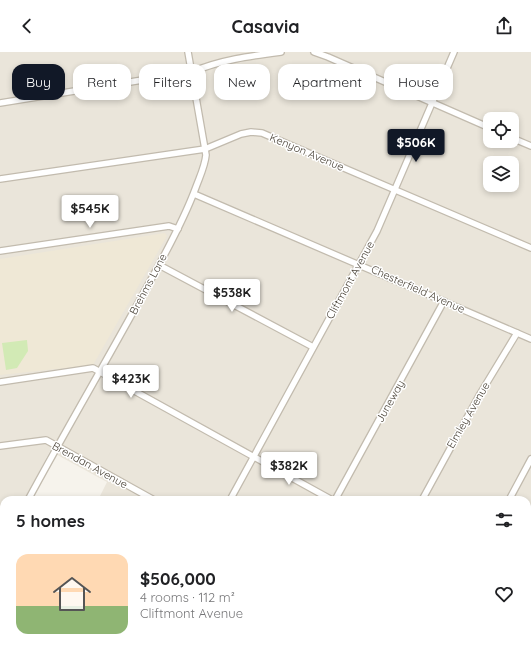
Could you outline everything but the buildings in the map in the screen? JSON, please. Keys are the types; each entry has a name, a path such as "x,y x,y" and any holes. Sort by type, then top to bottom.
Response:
{"street":[{"name":"Brehms Lane","path":"188,52 190,64"},
{"path":"206,67 239,58 281,52"},
{"path":"314,52 483,125"},
{"name":"Cliftmont Avenue","path":"232,496 377,231 454,52"},
{"path":"0,103 139,81"},
{"name":"Brehms Lane","path":"30,496 101,372 178,229 194,194 205,164 205,149 197,100"},
{"name":"Kenyon Avenue","path":"0,179 205,149 241,134 251,132 262,133 531,248"},
{"path":"519,141 531,146"},
{"name":"Chesterfield Avenue","path":"194,194 531,338"},
{"path":"0,251 169,226 178,229"},
{"path":"159,265 313,348"},
{"name":"Juneway","path":"336,496 444,301"},
{"name":"Elmley Avenue","path":"424,496 472,407 517,332"},
{"path":"0,382 93,368 327,496"},
{"name":"Brendan Avenue","path":"0,446 46,440 147,496"},
{"path":"511,496 531,459"}],"shaded area":[{"path":"0,52 531,52 531,496 100,496 107,482 50,451 26,496 0,496"},
{"path":"165,233 167,236 93,365 0,375 0,259"}],"green space":[{"path":"27,340 28,351 17,368 6,370 2,343"}]}
